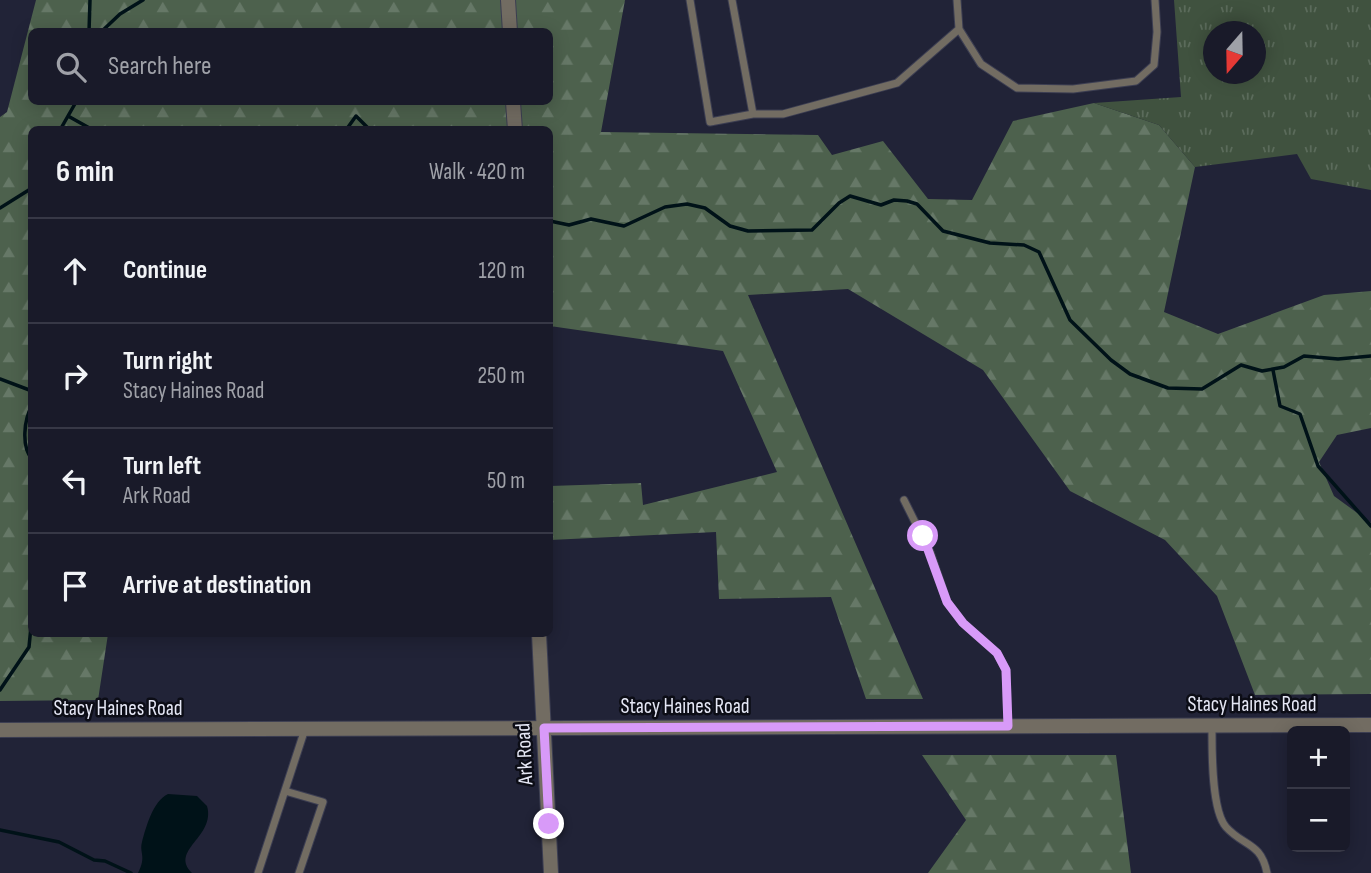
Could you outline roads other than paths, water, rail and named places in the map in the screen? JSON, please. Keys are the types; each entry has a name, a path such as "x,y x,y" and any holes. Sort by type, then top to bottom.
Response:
{"street":[{"path":"508,0 510,28"},
{"path":"513,105 514,126"},
{"name":"Ark Road","path":"539,637 551,873"},
{"name":"Stacy Haines Road","path":"0,730 1371,725"}],"lane":[{"path":"690,0 710,122 753,114 783,114 897,83 959,29"},
{"path":"732,0 753,114"},
{"path":"957,0 959,29 981,64 1017,88 1073,89 1136,81 1154,65 1157,32 1155,0"},
{"path":"904,500 930,552 947,602 963,623 997,653 1006,670 1008,726"},
{"path":"1212,725 1214,786 1224,826 1261,852 1267,873"},
{"path":"258,873 305,729"},
{"path":"285,790 323,802 299,873"}],"waterway":[{"path":"89,28 90,0"},
{"path":"105,28 120,14 143,0"},
{"path":"62,126 74,105"},
{"path":"68,116 86,126"},
{"path":"349,126 356,116 366,126"},
{"path":"0,208 28,190"},
{"path":"553,222 569,225 591,219 624,226 665,207 687,204 705,208 730,226 748,231 812,230 839,203 850,196 881,205 894,200 907,201 917,204 943,231 990,243 1024,245 1039,252 1070,320 1111,360 1130,374 1168,388 1202,389 1241,365 1262,371 1284,367 1304,356 1338,359 1371,356"},
{"path":"1273,370 1280,406 1300,414 1318,466 1371,526"},
{"path":"0,379 28,390"},
{"path":"28,416 25,433 28,452"},
{"path":"0,690 29,647 30,637"},
{"path":"0,830 59,842 94,860 105,861 131,873"}]}
